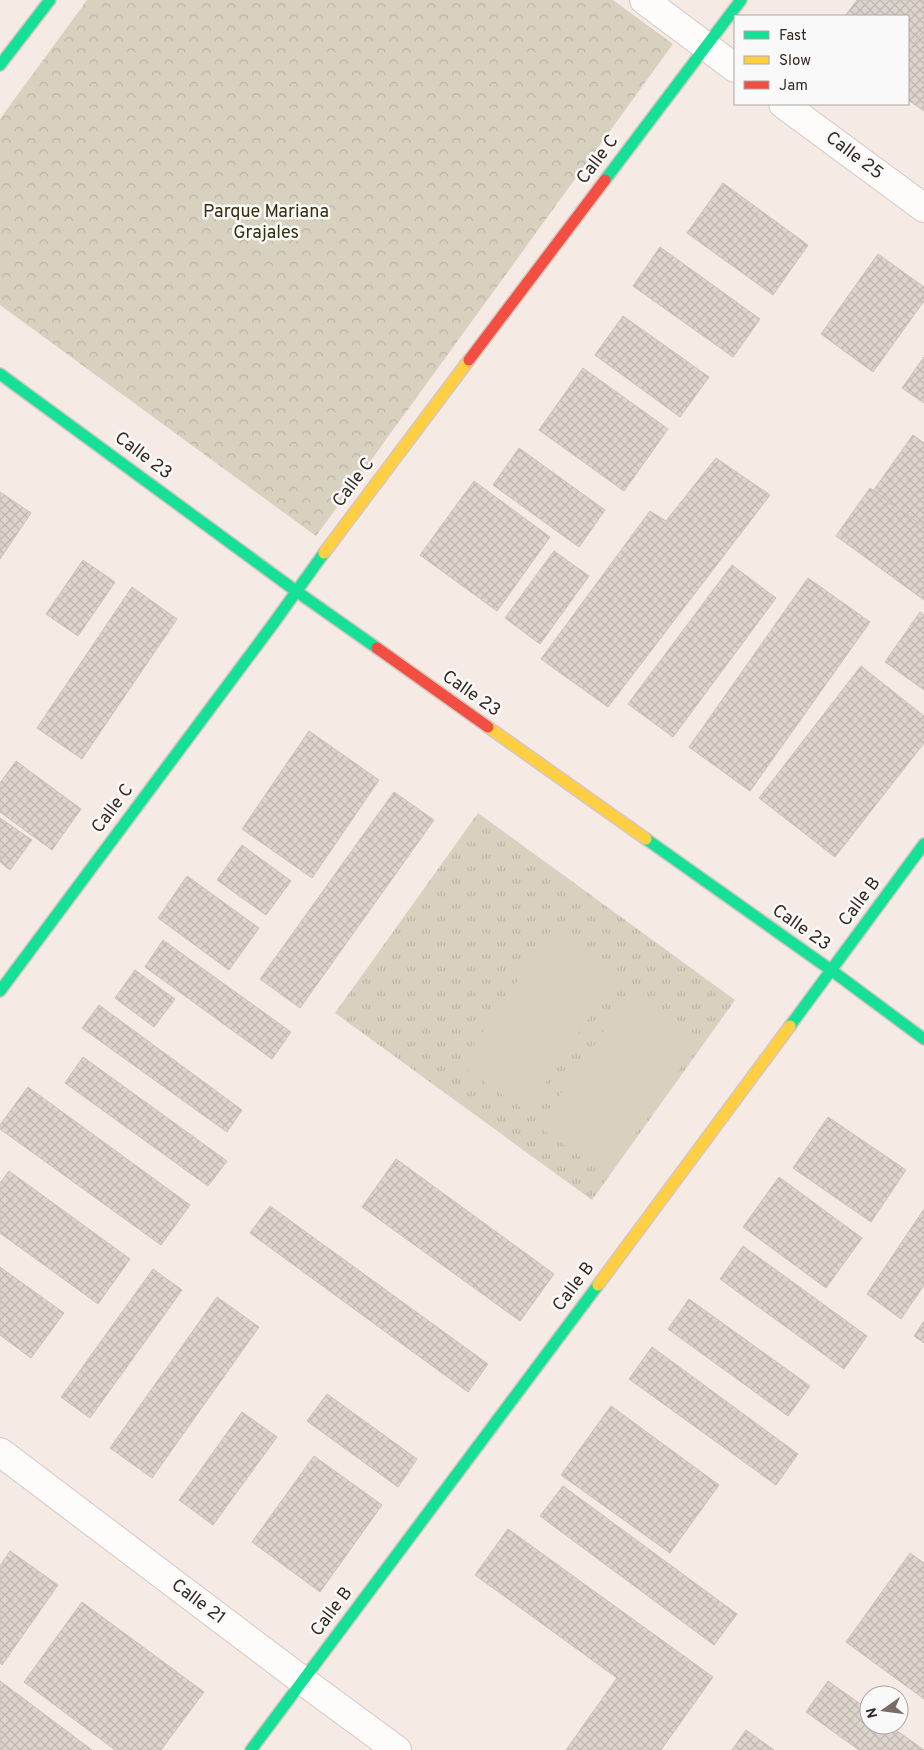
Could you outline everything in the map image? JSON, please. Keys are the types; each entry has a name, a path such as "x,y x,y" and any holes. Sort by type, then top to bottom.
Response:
{"street":[{"path":"0,65 50,0"},
{"path":"644,0 734,67"},
{"name":"Calle C","path":"0,991 336,536 740,0"},
{"name":"Calle 25","path":"785,105 924,208"},
{"name":"Calle 23","path":"0,374 296,591 924,1038"},
{"name":"Calle B","path":"252,1750 924,844"},
{"name":"Calle 21","path":"0,1452 397,1750"}],"green space":[{"name":"Parque Mariana Grajales","path":"87,0 613,0 673,44 316,536 0,305 0,119"},
{"path":"478,813 735,1000 592,1200 335,1013"},
{"path":"551,931 617,977 526,1111 460,1065"},
{"path":"632,990 701,1038 607,1175 538,1127"}],"building":[{"path":"857,0 924,0 924,30 909,52 909,15 846,15"},
{"path":"924,30 924,111 909,101 909,52"},
{"path":"723,183 808,245 773,295 687,233"},
{"path":"660,247 760,319 733,357 633,286"},
{"path":"878,254 924,287 924,301 873,372 821,334"},
{"path":"623,316 709,377 680,417 595,355"},
{"path":"924,357 924,403 902,388"},
{"path":"583,368 668,429 624,491 539,430"},
{"path":"913,435 924,443 924,527 873,491"},
{"path":"519,448 605,510 579,547 493,485"},
{"path":"716,458 770,495 608,707 541,659 650,511 666,521"},
{"path":"474,481 550,537 497,611 420,555"},
{"path":"870,488 924,527 924,600 836,536"},
{"path":"0,492 31,513 0,559"},
{"path":"554,551 589,576 540,644 505,618"},
{"path":"83,560 115,582 78,636 46,614"},
{"path":"732,565 776,598 673,737 628,704"},
{"path":"808,578 870,622 750,791 689,747"},
{"path":"132,587 177,619 82,759 37,728"},
{"path":"920,612 924,615 924,690 885,662"},
{"path":"861,666 924,716 924,743 835,857 759,798"},
{"path":"309,731 379,780 312,878 242,829"},
{"path":"16,761 81,809 52,850 0,812 0,783"},
{"path":"394,792 434,820 300,1008 260,979"},
{"path":"0,818 32,840 10,870 0,862"},
{"path":"242,845 291,881 266,915 217,880"},
{"path":"187,876 259,928 229,970 158,918"},
{"path":"163,940 291,1032 272,1059 145,967"},
{"path":"135,970 175,999 154,1027 115,998"},
{"path":"99,1005 242,1110 227,1132 82,1028"},
{"path":"83,1057 227,1161 208,1186 65,1083"},
{"path":"28,1087 190,1205 161,1245 0,1129 0,1125"},
{"path":"828,1117 906,1170 871,1222 793,1168"},
{"path":"396,1159 554,1274 520,1321 362,1207"},
{"path":"9,1171 130,1259 98,1304 0,1233 0,1183"},
{"path":"779,1177 862,1238 826,1288 743,1227"},
{"path":"270,1206 488,1364 468,1392 250,1233"},
{"path":"924,1209 924,1285 901,1319 867,1294"},
{"path":"743,1246 867,1336 844,1369 720,1279"},
{"path":"0,1267 64,1313 31,1358 0,1335"},
{"path":"153,1269 182,1290 90,1418 61,1397"},
{"path":"217,1297 259,1327 152,1478 110,1448"},
{"path":"689,1299 810,1386 788,1416 668,1329"},
{"path":"924,1321 924,1343 914,1336"},
{"path":"652,1347 798,1454 776,1485 629,1379"},
{"path":"327,1394 417,1459 398,1487 307,1421"},
{"path":"611,1406 719,1485 670,1553 561,1475"},
{"path":"242,1412 277,1437 213,1525 179,1500"},
{"path":"314,1456 382,1505 320,1592 252,1542"},
{"path":"563,1486 737,1614 714,1645 540,1516"},
{"path":"508,1529 713,1677 661,1750 566,1750 617,1678 475,1575"},
{"path":"10,1551 58,1585 2,1665 0,1663 0,1566"},
{"path":"910,1553 924,1563 924,1699 909,1688 909,1685 905,1685 846,1642"},
{"path":"82,1602 204,1692 161,1750 115,1750 24,1682"},
{"path":"0,1681 92,1750 0,1750"},
{"path":"828,1681 859,1703 859,1735 903,1735 924,1750 859,1750 806,1712"},
{"path":"746,1730 774,1750 732,1750"}],"traffic: fast":[{"path":"0,65 50,0"},
{"path":"605,180 741,0"},
{"path":"0,374 296,591 377,648"},
{"path":"0,991 324,553"},
{"path":"646,839 831,970 924,1039"},
{"path":"790,1026 924,844"},
{"path":"251,1750 598,1285"}],"traffic: slow":[{"path":"324,553 469,360"},
{"path":"488,727 646,839"},
{"path":"598,1285 790,1026"}],"traffic: jam":[{"path":"469,360 605,180"},
{"path":"377,648 488,727"}]}
